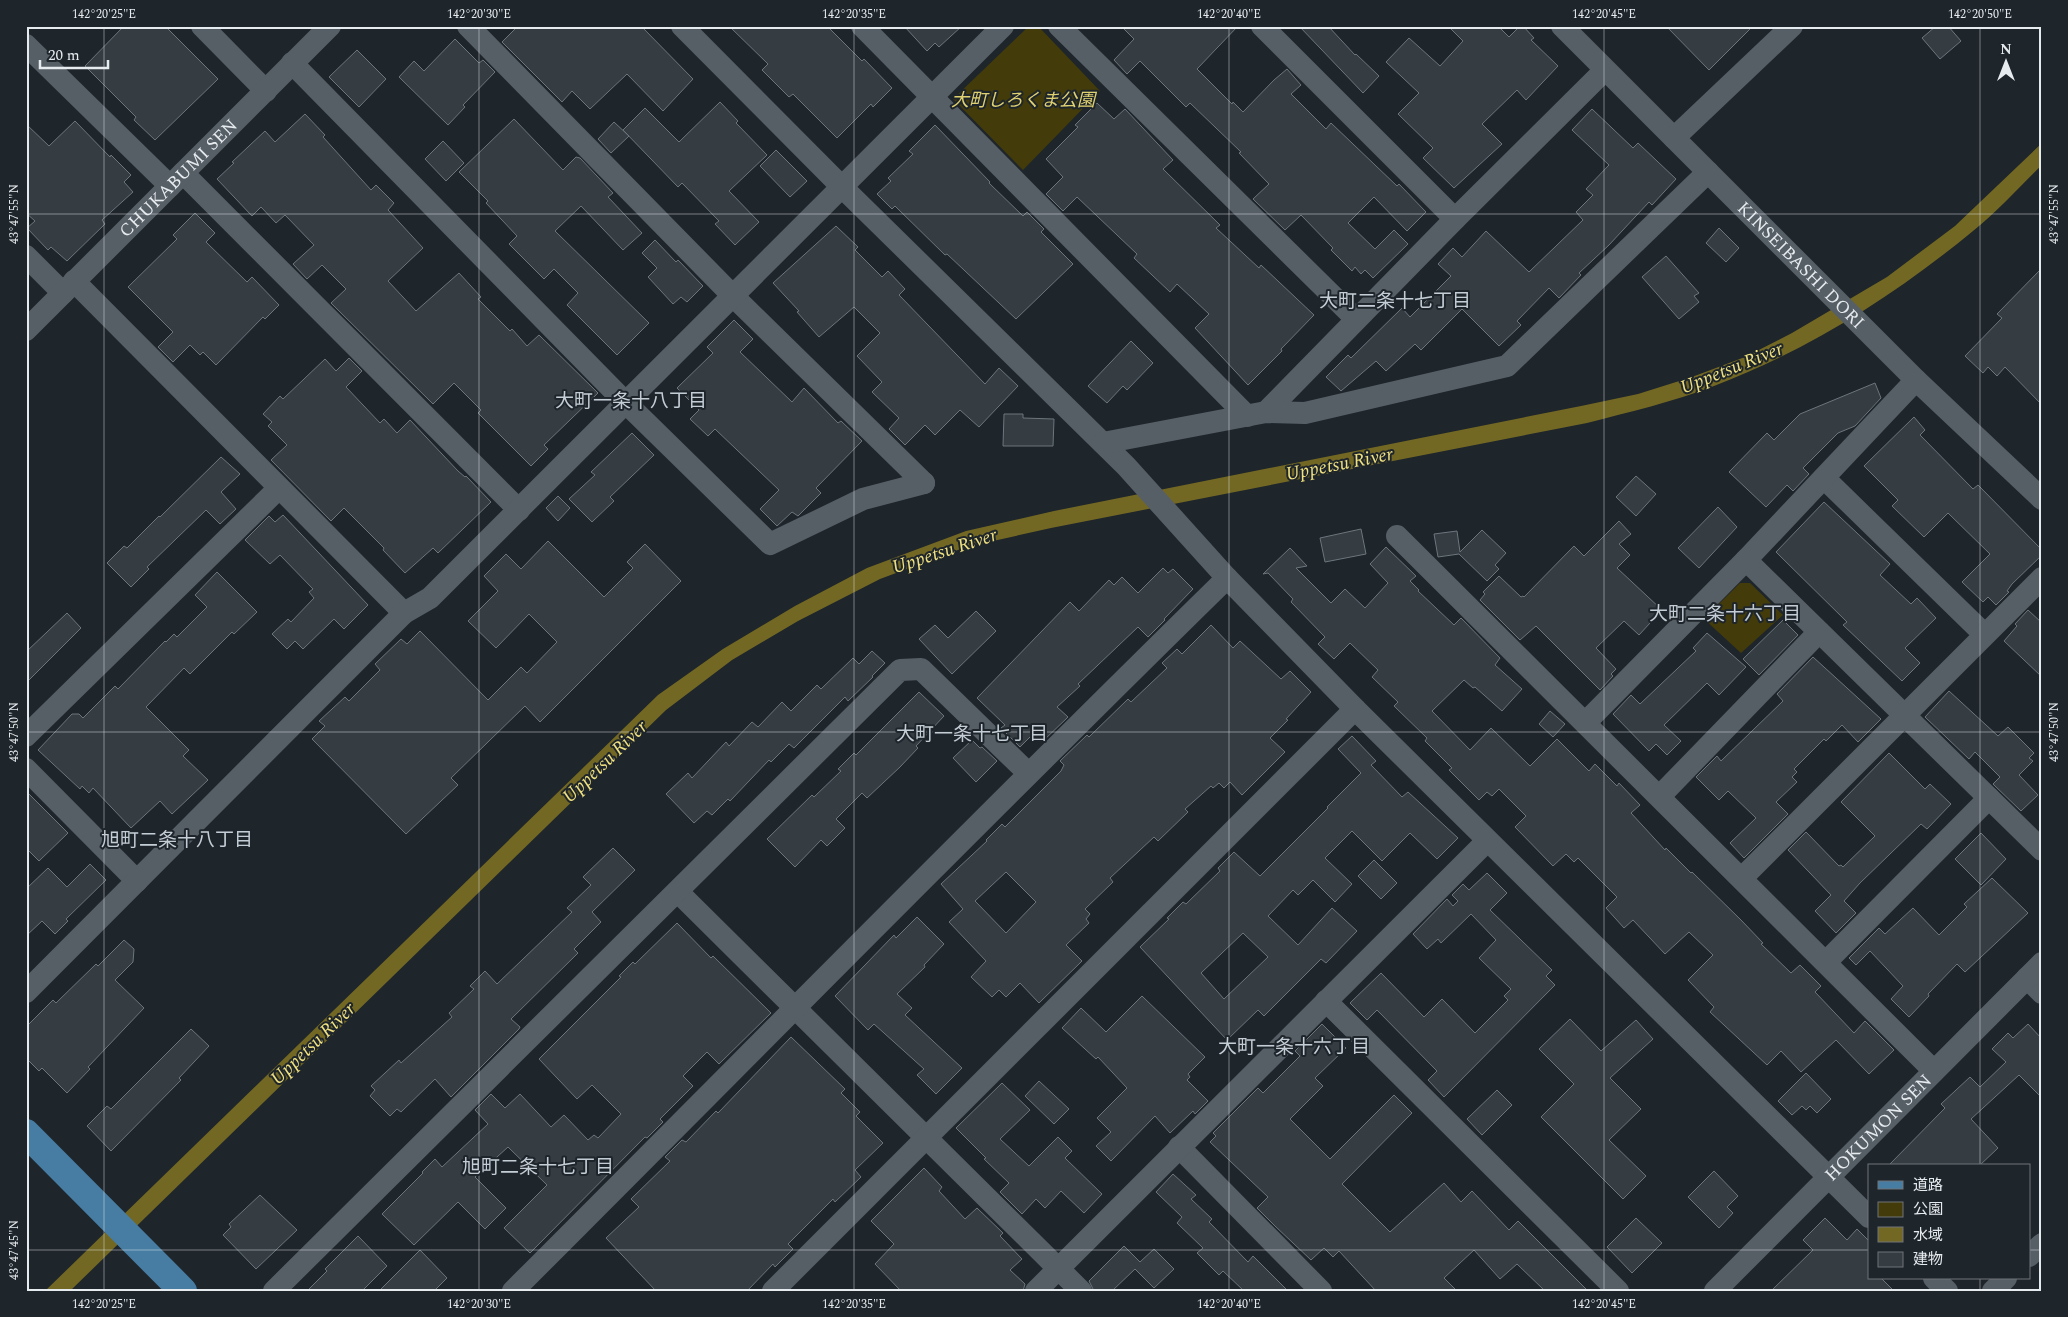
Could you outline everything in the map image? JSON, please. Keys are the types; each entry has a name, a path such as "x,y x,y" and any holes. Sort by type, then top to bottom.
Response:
{"main road":[{"path":"27,1134 183,1291"}],"street":[{"path":"202,26 266,91"},
{"name":"CHUKABUMI SEN","path":"26,330 330,26"},
{"path":"292,63 626,403 770,544 863,499 924,483 733,296 468,26"},
{"path":"682,26 842,188 1126,466 1203,549 1227,578 1355,709 1868,1215"},
{"path":"862,26 932,98 1256,414"},
{"path":"26,992 404,613 430,598 1003,26"},
{"path":"1060,26 1356,320"},
{"path":"1262,26 1455,219"},
{"name":"KINSEIBASHI DORI","path":"1562,26 1916,380 2042,499"},
{"path":"1674,138 1792,26"},
{"path":"26,45 176,180 518,510"},
{"path":"1256,414 1356,320 1605,70"},
{"path":"1103,443 1256,414 1305,413 1507,366 1708,172"},
{"path":"26,256 69,287 279,488 404,613"},
{"path":"1586,722 1746,560 1916,380"},
{"path":"1824,478 1984,634"},
{"path":"26,736 279,488"},
{"path":"1397,536 1586,722 1934,1071"},
{"path":"1746,560 2042,850"},
{"path":"513,1291 796,1009 1028,773 1227,578"},
{"path":"1742,878 2042,578"},
{"path":"1660,796 1819,632"},
{"path":"274,1291 900,670 921,669 1028,773"},
{"path":"773,1291 1355,709"},
{"path":"26,769 137,881"},
{"path":"1826,962 1989,798"},
{"path":"1036,1291 1487,840"},
{"path":"678,892 927,1136 1081,1291"},
{"name":"HOKUMON SEN","path":"1715,1291 1934,1071 2037,978"},
{"path":"1326,1000 1618,1291"},
{"path":"1179,1147 1321,1291"},
{"path":"2030,1255 2042,1244"},
{"path":"1936,1280 1947,1291"},
{"path":"1993,1291 2004,1280"}],"green space":[{"name":"大町しろくま公園","path":"1029,26 1038,26 1100,91 1023,170 953,99"},
{"path":"1740,583 1750,583 1783,615 1741,653 1704,619"}],"water":[{"name":"Uppetsu River","path":"2042,143 2042,165 2000,207 1943,255 1882,299 1817,338 1784,356 1714,386 1667,402 1587,423 1051,528 966,547 880,579 798,621 732,660 666,710 70,1291 45,1291 658,695 723,649 795,606 867,568 966,531 1054,511 1638,394 1692,377 1745,357 1792,333 1887,277 1955,226"}],"building":[{"path":"124,26 165,26 218,79 155,140 134,120 136,117 85,66"},
{"path":"518,26 641,26 693,79 663,111 627,74 590,109 572,91 562,102 502,42"},
{"path":"729,26 827,26 862,61 864,59 892,88 873,107 871,104 837,138 793,94 789,97 762,70 768,64"},
{"path":"904,26 962,26 939,47 935,43 927,51"},
{"path":"1121,26 1238,26 1197,69 1232,104 1233,102 1243,112 1287,69 1301,85 1291,94 1326,129 1331,123 1397,186 1399,184 1426,212 1407,231 1374,197 1348,223 1375,249 1394,230 1408,244 1373,278 1365,270 1361,274 1355,267 1352,271 1301,215 1285,230 1253,199 1269,184 1239,153 1241,152 1190,103 1186,107 1140,61 1127,74 1114,60 1134,39"},
{"path":"1299,26 1328,26 1355,55 1379,76 1363,93"},
{"path":"1448,26 1498,26 1509,37 1520,26 1523,26 1534,38 1531,40 1558,66 1526,100 1517,90 1482,124 1502,144 1454,188 1423,158 1433,148 1398,114 1419,93 1386,62 1409,38 1440,66 1463,41"},
{"path":"1666,26 1753,26 1709,70"},
{"path":"1936,26 1948,26 1961,41 1940,59 1922,38"},
{"path":"455,39 479,63 483,60 495,72 463,105 465,107 448,125 399,77 414,61 424,71"},
{"path":"357,50 386,79 359,107 329,77"},
{"path":"720,102 738,121 736,123 767,155 729,191 759,222 735,245 715,224 719,221 682,183 678,187 623,130 645,108 679,142"},
{"path":"1097,103 1114,119 1125,109 1173,160 1163,169 1220,225 1216,228 1259,268 1261,265 1314,315 1248,385 1195,328 1209,314 1177,284 1170,292 1134,258 1137,254 1077,197 1063,211 1046,194 1063,177 1046,159 1078,127 1075,125"},
{"path":"1592,109 1633,148 1638,143 1676,179 1652,205 1649,202 1609,245 1579,273 1581,275 1559,298 1549,288 1517,321 1521,325 1499,346 1462,309 1421,350 1415,344 1386,371 1376,361 1341,391 1326,377 1348,355 1351,358 1402,308 1410,317 1451,276 1438,264 1453,248 1462,257 1486,231 1529,272 1583,220 1576,212 1593,195 1586,189 1609,165 1572,130"},
{"path":"305,114 371,190 376,185 394,203 388,210 423,248 388,281 416,311 459,273 481,297 478,299 510,331 512,329 527,346 539,335 598,393 544,445 548,449 531,466 478,413 481,410 454,383 433,404 331,303 346,289 322,265 307,279 293,264 314,245 285,215 276,223 261,207 252,216 217,179 265,131 275,142"},
{"path":"514,119 563,170 576,157 580,158 613,193 608,197 642,233 623,250 581,206 555,231 649,323 617,355 567,305 578,293 554,269 544,279 509,244 517,236 486,203 488,201 459,172"},
{"path":"75,121 110,157 111,155 131,175 124,182 133,192 102,220 105,224 67,261 51,247 48,250 27,228 35,221 26,213 26,124 49,146"},
{"path":"614,122 629,136 611,153 598,139"},
{"path":"935,125 989,183 1023,216 1027,212 1044,229 1041,232 1073,264 1016,319 947,254 945,255 895,206 892,209 877,194 891,181 888,178 913,154 909,151"},
{"path":"443,141 464,163 446,181 425,159"},
{"path":"776,150 807,181 790,197 760,166"},
{"path":"195,213 215,233 206,242 247,282 252,277 279,305 265,319 263,317 216,365 203,352 200,355 190,345 173,362 158,347 173,332 128,287 177,239 173,235"},
{"path":"836,226 858,247 855,250 882,277 888,271 905,289 899,295 985,384 999,368 1018,386 979,427 960,410 935,435 925,425 905,445 889,429 899,418 872,392 882,382 857,356 880,333 854,307 819,337 797,312 799,311 773,283"},
{"path":"1719,228 1739,248 1726,262 1706,243"},
{"path":"655,240 703,286 687,302 681,297 673,304 648,277 657,268 642,253"},
{"path":"1666,256 1699,293 1694,296 1699,302 1679,319 1642,277"},
{"path":"2042,268 2042,405 2005,367 1997,376 1988,367 1983,373 1965,356 2002,318 1997,314"},
{"path":"734,320 753,339 740,352 792,402 804,388 838,423 841,421 862,441 816,488 821,493 798,516 792,512 777,526 760,509 779,490 715,429 708,436 690,419 699,410 677,388 713,353 707,347"},
{"path":"1131,341 1153,363 1127,390 1123,386 1107,403 1088,386"},
{"path":"349,358 362,371 346,387 380,423 384,419 397,433 410,420 458,471 466,476 491,502 438,553 433,548 405,573 383,550 384,548 344,508 331,521 271,460 287,445 268,426 272,422 263,414 280,396 283,399 325,359 336,371"},
{"path":"1875,383 1881,398 1855,426 1838,433 1803,468 1809,474 1793,491 1787,485 1766,507 1729,472 1767,433 1774,440 1800,414"},
{"path":"1004,414 1023,414 1023,418 1054,419 1053,446 1003,446"},
{"path":"1914,417 1925,430 1920,435 1973,489 1978,485 2042,550 2042,555 2012,584 2007,591 2009,592 1996,605 1988,597 1983,602 1962,582 1990,554 1948,513 1924,537 1892,506 1898,500 1864,466"},
{"path":"632,433 654,455 610,497 614,501 592,522 569,499 595,475 591,472"},
{"path":"221,457 240,474 221,492 236,509 220,524 206,510 147,567 149,569 131,587 107,563 124,546 127,548"},
{"path":"1636,476 1656,494 1636,516 1616,497"},
{"path":"558,496 570,508 558,521 546,508"},
{"path":"1824,502 1890,564 1880,575 1911,604 1917,598 1936,618 1905,648 1920,663 1902,681 1843,625 1847,622 1776,552"},
{"path":"1718,507 1737,527 1699,568 1678,548"},
{"path":"283,515 368,605 344,629 334,619 303,649 295,641 287,649 272,634 288,619 291,622 314,598 309,592 313,589 280,555 270,564 245,540 269,516 275,522"},
{"path":"1619,521 1631,534 1619,544 1630,555 1617,568 1662,610 1639,635 1624,621 1596,648 1616,669 1611,674 1613,676 1600,690 1536,626 1520,640 1480,600 1485,594 1483,592 1499,576 1521,597 1524,597 1574,546 1584,556"},
{"path":"1361,529 1366,554 1325,562 1320,538"},
{"path":"1482,530 1506,553 1495,565 1499,569 1487,581 1459,554 1438,557 1434,534 1457,531 1460,552"},
{"path":"548,541 604,597 633,568 627,562 645,544 681,581 540,722 525,706 451,778 458,785 406,834 312,739 325,726 319,721 345,697 349,701 380,670 375,664 401,639 407,644 420,631 488,700 521,667 527,673 557,642 529,614 496,648 468,621 498,591 484,576 506,554 521,569"},
{"path":"1386,547 1416,576 1410,581 1418,591 1454,625 1461,618 1500,658 1495,665 1522,689 1502,711 1475,687 1473,688 1464,680 1432,711 1470,750 1491,728 1530,766 1557,739 1589,771 1595,764 1617,786 1619,783 1640,805 1631,813 1665,850 1666,848 1692,872 1791,973 1800,965 1821,986 1815,992 1854,1033 1865,1021 1894,1050 1869,1074 1836,1040 1801,1072 1781,1051 1767,1065 1710,1012 1714,1007 1688,980 1713,955 1689,932 1665,954 1633,920 1624,928 1606,908 1617,897 1578,858 1574,862 1566,854 1553,866 1515,827 1526,816 1499,789 1492,796 1487,792 1479,800 1449,770 1452,768 1425,741 1427,738 1394,706 1398,702 1372,677 1378,670 1350,643 1334,659 1318,644 1325,637 1291,602 1293,599 1268,573 1263,574 1290,548 1307,566 1296,568 1331,603 1345,589 1365,608 1388,583 1370,564"},
{"path":"1163,568 1168,573 1173,569 1193,589 1148,637 1138,627 1078,684 1080,686 1057,707 1068,717 1042,742 1034,733 1020,747 1001,728 1005,725 977,698 1070,602 1079,611 1109,580 1114,585 1122,577 1138,593"},
{"path":"217,572 257,612 234,634 232,632 190,674 184,668 146,707 189,750 183,756 208,780 172,814 160,801 131,828 93,788 89,793 82,786 80,789 38,750 72,714 79,714 83,718 115,686 118,689 165,641 174,634 177,637 207,607 195,595"},
{"path":"2028,610 2042,623 2042,677 2004,641 2017,626 2015,624"},
{"path":"976,611 996,631 952,674 919,639 935,625 948,638"},
{"path":"67,613 81,628 26,683 26,652"},
{"path":"1783,620 1798,635 1759,675 1743,659"},
{"path":"1211,625 1233,648 1240,641 1281,679 1290,671 1311,692 1270,738 1285,752 1242,795 1230,782 1224,788 1219,783 1213,788 1211,786 1185,809 1188,812 1158,841 1154,837 1110,878 1113,882 1085,909 1090,914 1086,919 1089,923 1066,945 1082,961 1039,1003 1020,983 1006,997 999,990 992,997 971,977 986,961 949,922 963,909 941,884 987,841 1002,824 1005,827 1061,771 1064,765 1060,761 1087,735 1089,737 1128,699 1131,702 1167,668 1162,663 1177,649 1182,654","holes":["1006,872 1036,902 1006,933 975,901"]},
{"path":"1707,633 1746,667 1719,695 1707,683 1664,725 1681,741 1667,755 1656,744 1649,751 1613,714 1631,695 1640,704 1696,651 1693,648"},
{"path":"872,651 885,663 873,677 848,701 845,697 794,748 789,744 771,762 769,760 730,801 728,799 712,815 707,811 694,823 666,794 688,773 692,778 726,742 729,746 752,722 758,727 782,702 791,711 817,685 821,689 853,658 859,664"},
{"path":"1813,657 1881,719 1858,742 1842,725 1826,741 1824,739 1794,769 1797,772 1792,777 1797,782 1776,802 1788,814 1744,858 1730,843 1756,818 1728,791 1719,800 1696,777 1717,756 1721,761 1783,701 1777,694"},
{"path":"1949,691 1998,736 2008,727 2034,753 2029,758 2033,761 2019,775 2038,795 2021,811 1993,784 2000,777 1975,752 1969,759 1925,717"},
{"path":"919,692 944,716 916,746 918,748 900,767 867,798 862,793 836,819 845,828 827,846 821,840 795,867 767,839 812,795 814,797 841,771 838,769 854,753 856,755"},
{"path":"1550,711 1565,724 1553,737 1539,724"},
{"path":"1352,736 1376,761 1371,765 1402,797 1408,792 1458,838 1437,859 1410,833 1382,861 1352,831 1325,858 1352,884 1335,902 1313,880 1298,895 1293,890 1268,916 1298,945 1332,908 1357,931 1326,963 1321,959 1264,1016 1258,1010 1227,1040 1140,947 1169,919 1167,918 1183,902 1186,904 1220,871 1218,868 1234,852 1260,876 1328,808 1361,773 1338,749","holes":["1243,933 1268,957 1224,999 1201,973"]},
{"path":"972,740 997,761 976,782 953,758"},
{"path":"1889,753 1925,789 1930,784 1951,804 1927,829 1921,824 1860,883 1844,901 1856,913 1836,933 1815,911 1831,895 1788,850 1806,832 1839,866 1843,867 1875,836 1841,802"},
{"path":"26,791 68,833 39,861 26,848"},
{"path":"1981,833 2006,859 1981,885 1955,859"},
{"path":"613,848 635,870 592,912 601,922 574,949 578,953 511,1019 520,1027 519,1029 451,1097 435,1079 401,1112 397,1109 390,1116 370,1096 375,1090 371,1086 399,1060 401,1063 452,1017 449,1013 474,989 470,986 485,971 497,984 572,912 567,908 591,885 583,877"},
{"path":"1374,860 1397,883 1381,899 1358,876"},
{"path":"90,864 106,880 66,919 68,921 55,934 42,921 26,936 26,889 48,868 67,887"},
{"path":"1487,873 1507,893 1490,910 1552,970 1546,976 1555,985 1444,1097 1428,1080 1437,1071 1377,1010 1367,1020 1350,1003 1381,973 1424,1017 1442,999 1475,1033 1508,1000 1504,996 1511,989 1479,958 1496,940 1471,914 1441,943 1438,939 1427,949 1413,934 1447,899 1453,906 1458,901 1452,895 1463,884 1469,890"},
{"path":"1992,878 2028,913 1965,972 1957,964 1909,1017 1891,999 1903,986 1870,951 1856,965 1849,958 1879,928 1885,934 1913,908 1939,935 1967,907 1964,904"},
{"path":"917,917 944,944 924,965 925,967 897,994 912,1008 905,1015 962,1068 936,1094 917,1075 924,1069 874,1024 868,1030 835,996 894,935 896,938"},
{"path":"677,923 711,958 713,956 771,1013 719,1064 707,1052 683,1076 693,1086 660,1119 663,1122 647,1138 645,1137 530,1253 504,1228 547,1185 508,1147 475,1177 506,1208 485,1229 458,1202 414,1245 382,1214 435,1159 442,1167 488,1124 475,1110 491,1094 505,1108 520,1094 551,1127 564,1115 588,1140 594,1135 598,1138 621,1114 592,1085 577,1099 539,1059 621,977 619,976 633,962 635,964"},
{"path":"124,940 134,949 133,962 115,980 144,1008 88,1067 90,1069 67,1093 42,1068 39,1071 26,1058 26,1027 53,1000 56,1003"},
{"path":"1142,996 1205,1057 1188,1074 1190,1077 1187,1080 1208,1101 1195,1114 1193,1111 1170,1133 1155,1116 1111,1161 1096,1146 1111,1132 1097,1118 1127,1088 1098,1057 1096,1059 1062,1028 1081,1008 1106,1032"},
{"path":"1570,1019 1601,1051 1636,1020 1653,1039 1610,1078 1641,1109 1609,1140 1646,1176 1623,1199 1541,1117 1574,1084 1539,1049"},
{"path":"1322,1024 1346,1048 1315,1078 1323,1086 1290,1119 1330,1159 1394,1095 1412,1113 1342,1184 1390,1232 1444,1183 1461,1202 1472,1191 1509,1230 1518,1221 1588,1291 1545,1291 1517,1264 1500,1279 1474,1250 1444,1278 1457,1291 1376,1291 1339,1251 1333,1257 1324,1248 1311,1260 1257,1208 1268,1197 1210,1142 1216,1136 1213,1133 1258,1088 1263,1093 1300,1056 1295,1051"},
{"path":"2028,1024 2042,1039 2042,1098 2019,1075 1971,1119 1998,1148 1981,1164 1890,1164 1945,1108 1941,1104 1970,1077 1980,1087 2006,1062 1992,1049 2008,1033 2013,1038"},
{"path":"191,1029 209,1046 179,1078 181,1080 111,1151 87,1126 107,1106 111,1109"},
{"path":"791,1037 845,1089 841,1093 860,1112 856,1116 883,1143 855,1170 861,1177 835,1202 833,1199 788,1244 793,1249 775,1267 773,1264 747,1291 656,1291 606,1238 639,1207 631,1199 670,1161 665,1157 682,1140 686,1142 716,1111 718,1113"},
{"path":"1806,1073 1831,1099 1817,1113 1810,1106 1806,1110 1802,1106 1792,1115 1778,1101"},
{"path":"1039,1081 1069,1109 1054,1124 1025,1096"},
{"path":"1002,1083 1030,1110 1000,1139 1029,1166 1058,1137 1072,1151 1065,1158 1102,1194 1084,1213 1061,1191 1045,1208 1036,1199 1022,1214 1000,1192 1009,1183 956,1128"},
{"path":"1497,1090 1512,1105 1482,1135 1467,1119"},
{"path":"924,1168 942,1187 939,1191 965,1219 977,1208 1003,1233 1000,1236 1022,1259 1010,1270 1025,1284 1023,1291 901,1291 875,1264 894,1244 871,1221"},
{"path":"1714,1171 1738,1196 1727,1207 1733,1213 1719,1228 1688,1197"},
{"path":"1173,1174 1196,1195 1191,1199 1212,1219 1209,1222 1248,1262 1253,1256 1288,1291 1244,1291 1223,1271 1219,1275 1197,1253 1203,1248 1177,1223 1182,1217 1156,1192"},
{"path":"260,1195 297,1230 256,1269 223,1235 231,1227 229,1224"},
{"path":"1636,1218 1662,1243 1632,1273 1607,1247"},
{"path":"1825,1218 1847,1240 1857,1229 1868,1240 1868,1280 1883,1280 1894,1291 1771,1291 1813,1250 1803,1240"},
{"path":"358,1236 387,1266 362,1291 307,1291 327,1271 325,1269"},
{"path":"1124,1246 1140,1262 1154,1249 1174,1269 1154,1288 1135,1269 1112,1291 1094,1291 1089,1281"},
{"path":"420,1250 447,1278 434,1291 379,1291"}],"district":[{"name":"大町二条十七丁目","path":"1395,300"},
{"name":"大町一条十八丁目","path":"631,400"},
{"name":"大町二条十六丁目","path":"1725,613"},
{"name":"大町一条十七丁目","path":"972,733"},
{"name":"旭町二条十八丁目","path":"177,839"},
{"name":"大町一条十六丁目","path":"1294,1046"},
{"name":"旭町二条十七丁目","path":"538,1166"}]}
